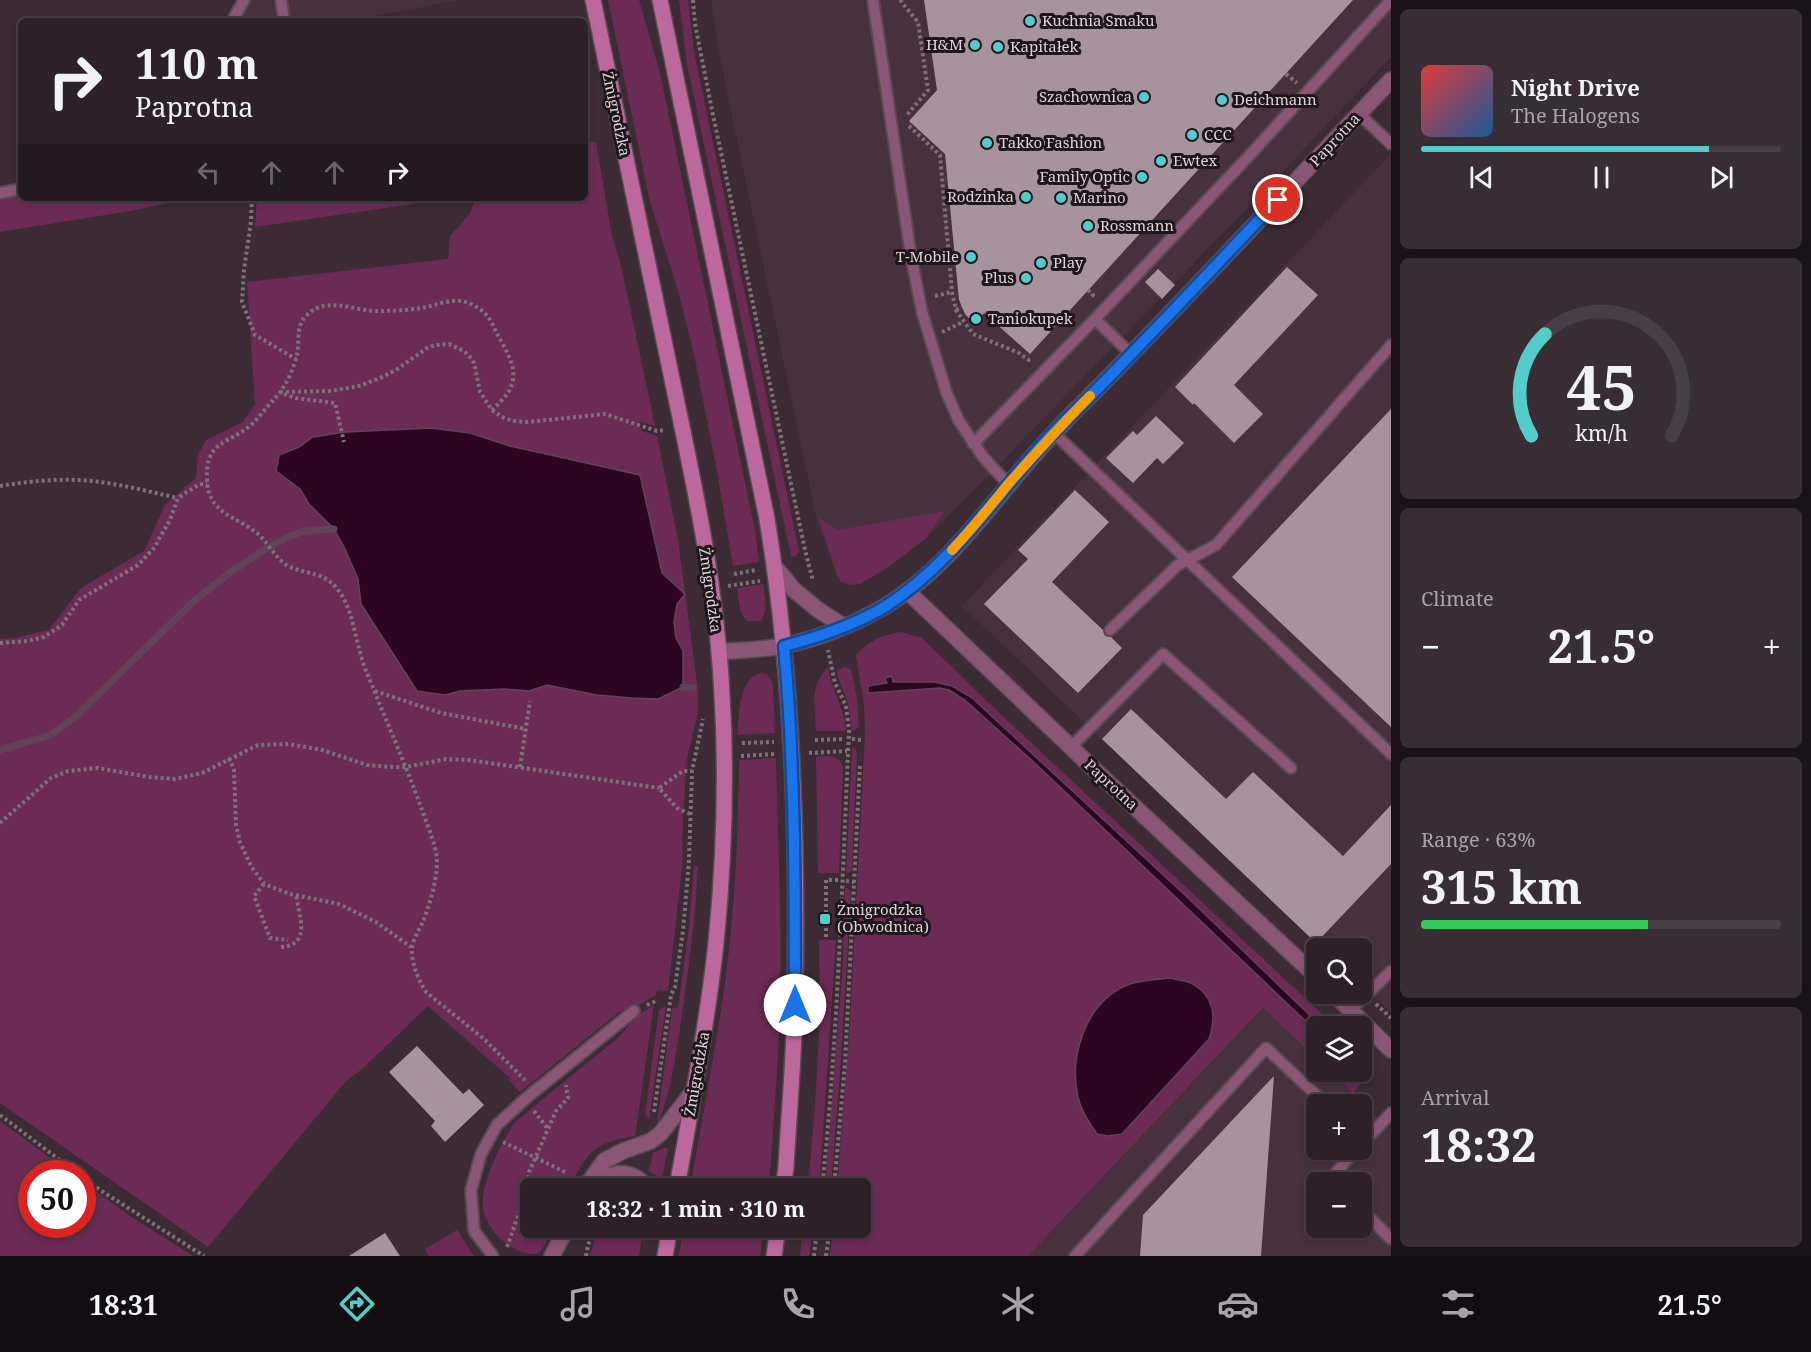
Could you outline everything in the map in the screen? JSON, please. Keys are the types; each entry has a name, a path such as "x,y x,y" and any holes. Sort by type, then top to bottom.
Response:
{"main road":[{"name":"Żmigrodzka","path":"593,0 692,478 709,577 723,696 723,856 716,943 679,1178"},
{"path":"660,0 767,519 769,568 784,646 791,753 795,882 795,1005 784,1178"},
{"path":"664,1256 668,1238"},
{"path":"774,1256 776,1238"}],"street":[{"name":"Paprotna","path":"719,652 784,646 807,640 857,621 885,607 907,591 954,548 1054,433 1391,80"},
{"path":"769,568 817,609 843,626"},
{"name":"Paprotna","path":"907,591 1306,967"},
{"path":"1345,1004 1391,1050"},
{"path":"591,1178 604,1161 651,1141 661,1133 694,1090"},
{"path":"605,1178 616,1174 634,1175 637,1178"},
{"path":"552,1256 561,1238"}],"lane":[{"path":"234,18 244,0"},
{"path":"281,0 284,18"},
{"path":"873,0 911,256 922,312 950,401 959,421 973,444 1008,484"},
{"path":"973,444 1247,158 1391,0"},
{"path":"1359,114 1391,144"},
{"path":"0,193 18,190"},
{"path":"1095,319 1131,354"},
{"path":"1110,630 1178,565 1216,545 1391,345"},
{"path":"1054,433 1189,559 1391,754"},
{"path":"1071,747 1162,654 1290,768"},
{"path":"1351,1010 1391,971"},
{"path":"497,1254 474,1231 471,1190 481,1154 497,1125 634,1011"},
{"path":"1075,1256 1266,1048 1315,1094"},
{"path":"1372,1131 1391,1113"},
{"path":"1337,1172 1348,1160"},
{"path":"1372,1220 1391,1239"}],"path":[{"path":"693,0 711,105 800,527 814,583"},
{"path":"900,0 918,22 928,90 906,117 907,124 940,155 952,292 956,310 973,334 1019,353 1029,360 1037,352"},
{"path":"252,201 242,302 255,335 296,359"},
{"path":"1085,303 1093,295 1088,290"},
{"path":"935,296 952,292"},
{"path":"492,410 510,388 513,377 512,364 509,354 488,317 480,309 458,300 392,311 364,311 329,304 318,307 307,315 299,327 296,359 280,392 251,425 220,444 213,451 207,471 207,483 210,495 228,516 253,530 265,540 275,555 290,567 329,581 344,598 350,613 358,650 406,767 437,857 435,884 424,919 411,947 420,982 426,992 484,1039 536,1091"},
{"path":"956,310 962,307"},
{"path":"942,332 963,322"},
{"path":"280,392 331,391 359,386 396,370 427,348 449,344 464,351 474,363 480,392 492,410 513,421 527,422 605,414 657,431"},
{"path":"280,392 296,398 335,403 344,442"},
{"path":"0,486 48,481 93,481 178,498"},
{"path":"0,643 45,637 62,625 79,600 138,565 154,548 170,520 178,498 198,485 207,483"},
{"path":"734,574 769,568"},
{"path":"735,585 765,581"},
{"path":"823,1178 839,956 849,731 846,706 835,682 830,659"},
{"path":"375,691 441,713 526,729"},
{"path":"520,766 530,701"},
{"path":"651,1141 671,994 675,987 683,931 689,861 692,771 703,717"},
{"path":"815,740 844,739"},
{"path":"852,739 861,740"},
{"path":"737,744 778,741"},
{"path":"0,824 51,778 68,771 99,768 149,777 175,778 202,773 258,745 289,744 322,750 367,765 406,767 446,759 520,766 659,788 677,808 690,814"},
{"path":"815,753 847,752"},
{"path":"695,754 701,754"},
{"path":"736,756 778,754"},
{"path":"230,758 234,770 236,825 240,842 251,866 264,884 296,895 339,904 376,922 411,947"},
{"path":"835,1178 844,1073 860,764"},
{"path":"659,788 683,771 692,771"},
{"path":"826,937 826,880 839,880"},
{"path":"846,881 854,882"},
{"path":"264,884 254,896 267,931 270,938 288,940"},
{"path":"281,947 295,944 301,938 296,895"},
{"path":"497,1254 507,1248 525,1196 529,1172 556,1111 568,1098 566,1079 560,1072"},
{"path":"525,1100 549,1130"},
{"path":"0,1115 61,1160"},
{"path":"491,1136 565,1172"},
{"path":"96,1187 204,1256"},
{"path":"586,1256 591,1238"},
{"path":"814,1256 816,1238"},
{"path":"826,1256 828,1238"}],"shaded area":[{"path":"249,0 461,0 362,18 239,18"},
{"path":"608,0 639,0 660,73 755,531 759,562 733,566 695,359 678,290 650,202"},
{"path":"679,0 688,0 694,52 799,551 795,557 791,556 687,64"},
{"path":"711,0 1391,0 1391,57 946,519 888,568 853,585 847,584 837,576 817,521 721,63"},
{"path":"596,142 612,236 621,265 655,426 637,421 642,431 657,436 678,540 698,691 698,713 687,758 682,867 668,991 657,990 656,995 637,1006 619,1012 520,1092 509,1080 510,1078 428,1006 362,1069 346,1081 208,1247 96,1169 96,1160 82,1160 0,1103 0,639 49,630 81,588 144,551 165,505 196,478 198,455 206,440 243,422 255,404 247,282 448,259 450,236 469,215 475,201 588,201 588,143"},
{"path":"1391,154 1391,1013 1372,995 1372,938 1311,938 962,606"},
{"path":"18,196 18,201 179,201 0,232 0,199"},
{"path":"257,201 433,201 255,227"},
{"path":"431,428 470,433 510,446 640,475 662,573 685,594 677,604 674,622 676,638 683,651 683,687 658,699 597,695 547,685 529,691 504,689 460,691 445,695 417,691 361,604 358,579 334,529 309,504 300,489 276,471 279,455 299,447 313,437 346,432"},
{"path":"945,511 925,539 888,567 860,584 852,585 841,582 837,575 819,518 838,530"},
{"path":"763,584 765,613 760,621 748,621 741,610 737,588"},
{"path":"901,632 922,638 1306,999 1306,1004 1311,1004 1324,1016 1311,1016 1186,896 971,697 952,686 934,682 888,681 888,683 868,686 940,688 949,690 965,700 1038,766 1278,994 1306,1023 1306,1049 1263,1008 1028,1256 830,1256 832,1238 871,1238 871,1178 838,1178 850,1022 865,734 864,704 856,656 865,647 888,635"},
{"path":"828,667 846,731 816,731 814,697 818,682"},
{"path":"844,667 851,669 857,698 859,726 852,731 848,703 837,675 837,671"},
{"path":"761,673 767,674 773,684 775,733 738,735 739,709 744,690 754,677"},
{"path":"892,676 893,682 934,682 952,686 971,697 1186,896 1311,1016 1306,1016 1306,1022 1038,766 965,700 949,690 940,688 868,693 868,686 887,683 885,678"},
{"path":"852,747 857,752 852,870 846,873"},
{"path":"826,756 837,759 843,768 839,873 818,873 816,757"},
{"path":"776,758 780,1010 770,1178 692,1178 728,962 736,866 739,760"},
{"path":"694,866 698,866 697,886 683,1008 670,1085 657,1123 672,1008 678,1008 689,928"},
{"path":"845,888 848,888 851,893 841,1059 832,1178 826,1178 843,962"},
{"path":"819,940 836,940 820,1178 809,1178 815,1106 820,1015"},
{"path":"1170,978 1193,984 1210,1001 1213,1023 1209,1039 1122,1134 1108,1136 1097,1134 1081,1107 1076,1081 1078,1049 1090,1018 1111,994 1125,986 1136,982"},
{"path":"654,1005 635,1136 601,1146 587,1157 575,1178 520,1178 520,1238 547,1238 544,1246 536,1254 509,1246 494,1232 483,1208 485,1186 498,1152 515,1122 619,1037 636,1016"},
{"path":"666,1005 649,1120 645,1113 659,1010"},
{"path":"1264,1008 1306,1048 1306,1082 1342,1082 1354,1094 1306,1094 1306,1160 1372,1160 1372,1111 1391,1129 1391,1256 1028,1256"},
{"path":"1342,1082 1362,1082 1353,1093"},
{"path":"0,1121 53,1160 18,1160 18,1238 96,1238 96,1191 193,1256 0,1256"},
{"path":"668,1149 662,1178 649,1170 653,1153"},
{"path":"457,1230 474,1256 429,1256 425,1249"},
{"path":"595,1238 642,1238 639,1256 590,1256"},
{"path":"681,1238 762,1238 760,1256 679,1256"},
{"path":"802,1238 811,1238 809,1256 800,1256"}],"building":[{"name":"Marino","path":"924,0 1353,0 1030,354 984,313 974,324 965,314 959,300 945,154 909,121 937,90"},
{"path":"1287,267 1318,295 1234,385 1263,414 1234,443 1175,387"},
{"path":"1158,269 1175,285 1162,299 1145,282"},
{"path":"1391,409 1391,727 1232,577"},
{"path":"1156,416 1184,443 1163,464 1157,458 1133,483 1106,458 1133,431 1137,435"},
{"path":"1075,490 1109,522 1052,582 1103,630 1105,636 1111,637 1122,648 1078,693 984,604 1028,559 1018,550"},
{"path":"1131,709 1226,799 1253,772 1343,856 1391,805 1391,864 1321,938 1311,938 1102,739"},
{"path":"417,1046 463,1094 469,1089 484,1105 445,1142 431,1126 435,1121 389,1072"},
{"path":"1274,1076 1261,1256 1140,1256 1143,1215"},
{"path":"385,1233 400,1256 349,1256"}],"waterway":[{"path":"0,750 51,735 75,717 194,601 232,571 288,537 304,531 334,529"},
{"path":"683,687 693,688"}],"slow traffic":[{"path":"952,550 983,517 1044,443 1090,396"}],"place":[{"name":"Kuchnia Smaku","path":"1030,21"},
{"name":"H&M","path":"975,45"},
{"name":"Kapitałek","path":"998,47"},
{"name":"Szachownica","path":"1144,97"},
{"name":"Deichmann","path":"1222,100"},
{"name":"CCC","path":"1192,135"},
{"name":"Takko Fashion","path":"987,143"},
{"name":"Ewtex","path":"1161,161"},
{"name":"Family Optic","path":"1142,177"},
{"name":"Rodzinka","path":"1026,197"},
{"name":"Marino","path":"1061,198"},
{"name":"Rossmann","path":"1088,226"},
{"name":"T-Mobile","path":"971,257"},
{"name":"Play","path":"1041,263"},
{"name":"Plus","path":"1026,278"},
{"name":"Taniokupek","path":"976,319"},
{"name":"Żmigrodzka (Obwodnica)","path":"825,919"}],"route":[{"path":"795,1005 795,882 791,753 784,646 857,621 885,607 939,563 983,517 1008,484 1054,433 1278,200"}]}
